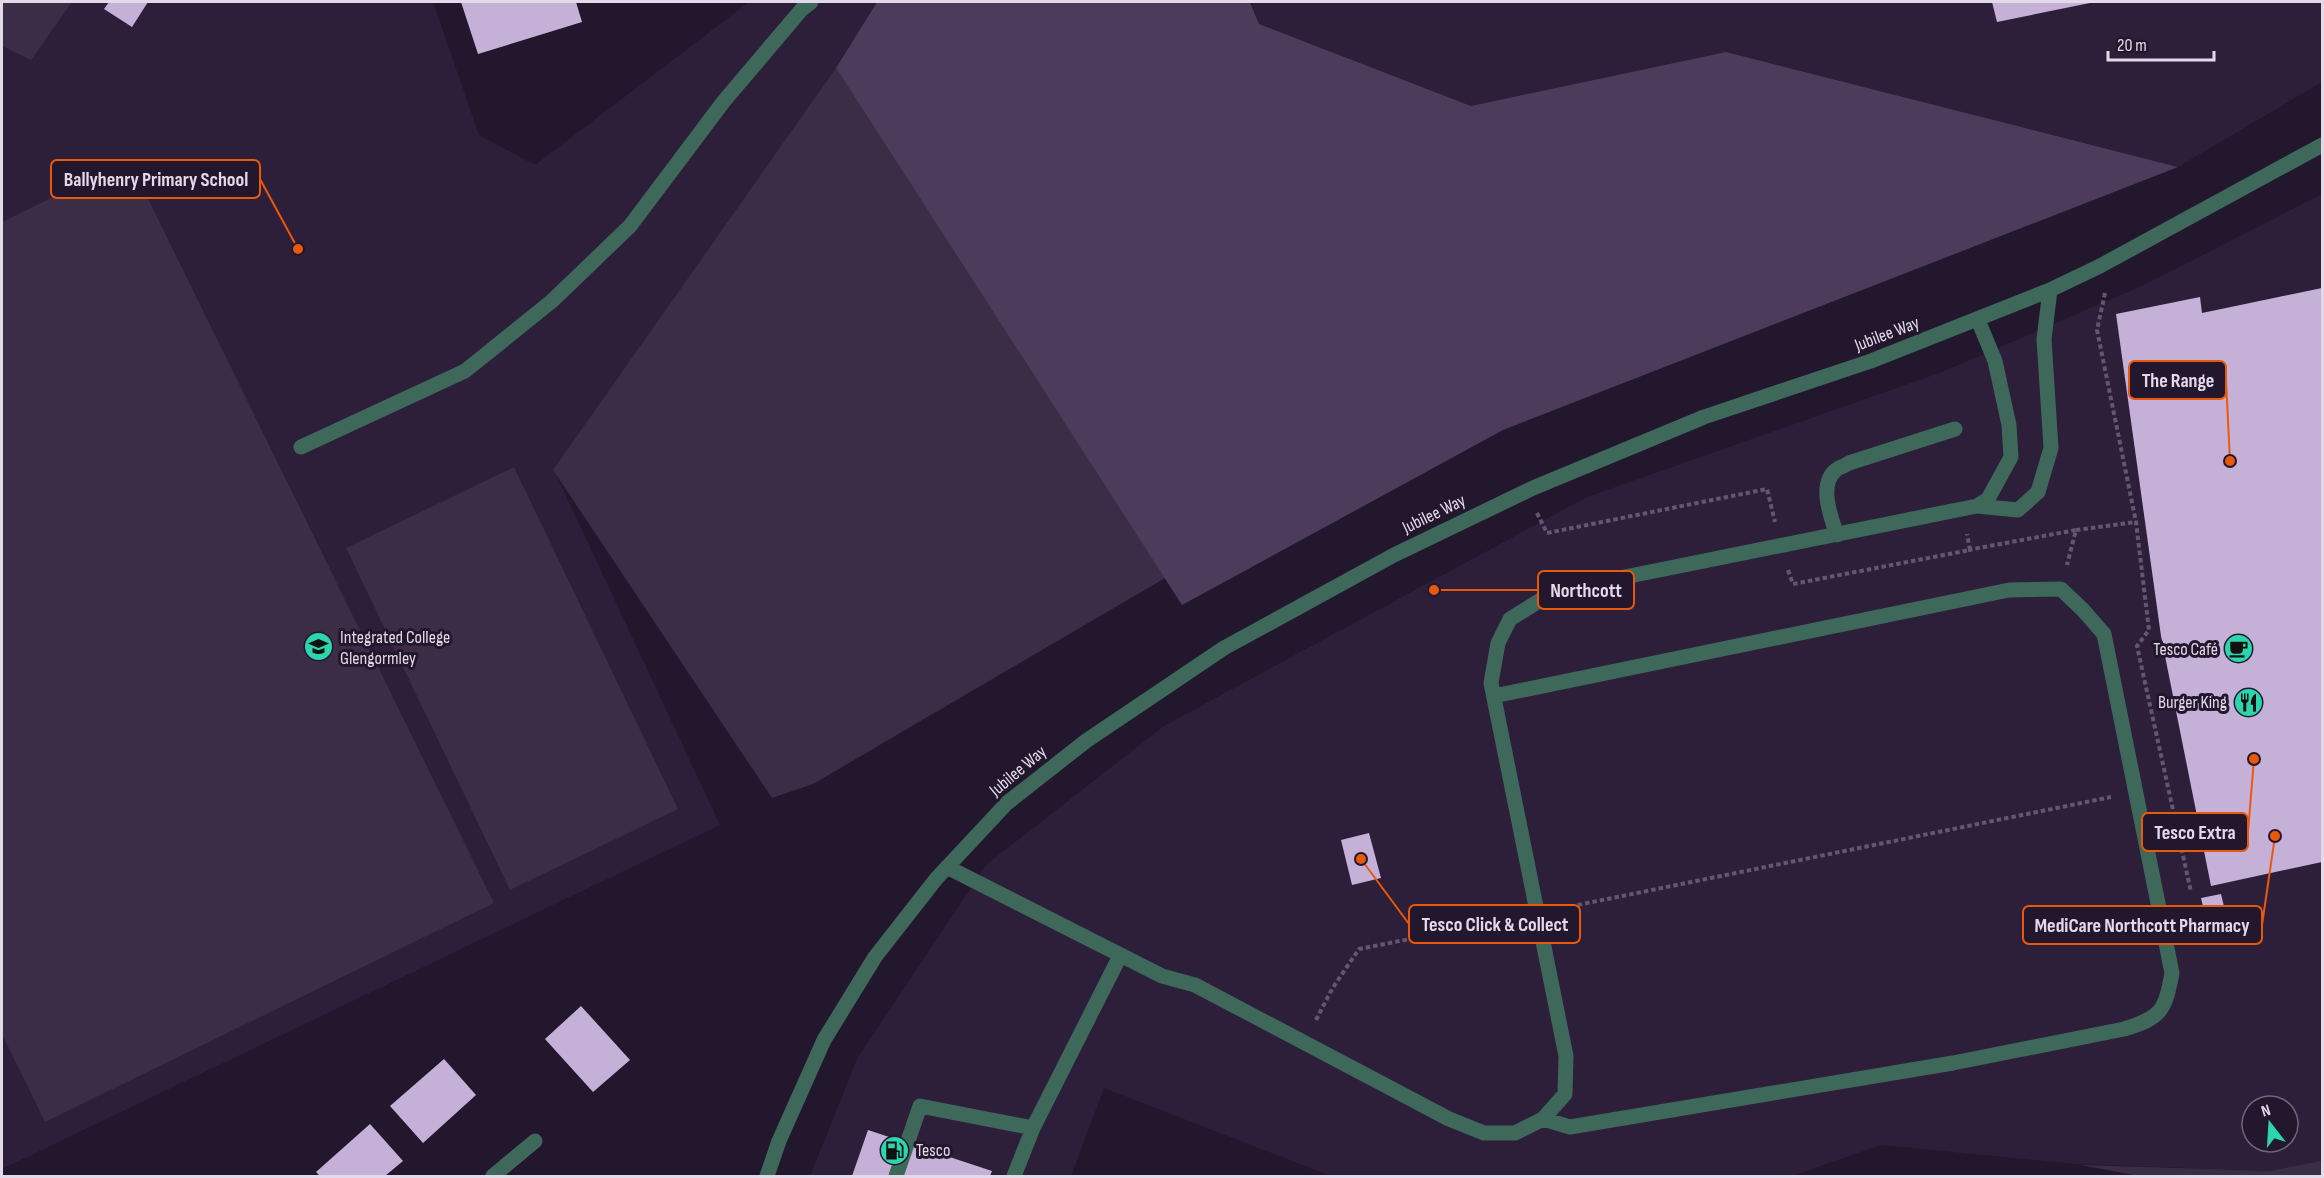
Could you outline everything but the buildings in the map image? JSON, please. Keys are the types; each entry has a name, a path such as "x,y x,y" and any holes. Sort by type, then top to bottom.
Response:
{"street":[{"path":"301,447 465,371 552,301 630,226 724,101 802,9 811,2"},
{"name":"Jubilee Way","path":"767,1176 779,1141 824,1040 875,957 947,867 1007,803 1077,748 1224,648 1394,555 1526,491 1704,417 1871,362 2050,290 2100,266 2322,145"},
{"path":"1970,507 2018,510 2038,492 2052,448 2044,339 2050,290"},
{"path":"947,867 1162,976 1195,985 1449,1119 1484,1133 1515,1133 1543,1119 1565,1094 1566,1056 1491,683 1498,643 1510,619 1547,596 1590,584 1970,507 1989,499 2011,457 2010,426 1995,361 1978,320"},
{"path":"1837,535 1830,513 1827,485 1834,471 1955,429"},
{"path":"1494,696 2009,590 2061,589 2104,634 2172,973 2167,1000 2150,1021 2124,1029 1953,1064 1570,1127 1543,1119"},
{"path":"1014,1176 1034,1128 1120,956"},
{"path":"896,1176 920,1106 1034,1128"},
{"path":"494,1176 535,1141"}],"path":[{"path":"2100,266 2105,293 2097,330 2136,522 2149,630 2137,646 2192,892"},
{"path":"1526,491 1547,533 1767,489 1792,584 2076,530 2136,522"},
{"path":"1967,550 1970,550 1970,507"},
{"path":"2061,589 2076,530"},
{"path":"1303,1042 1332,989 1359,949 2168,786"}],"shaded area":[{"name":"Integrated College Glengormley","path":"2,2 433,2 479,135 535,165 749,2 877,2 755,198 554,470 720,825 2,1169"},
{"path":"2,2 72,2 31,60 2,46"},
{"path":"877,2 1250,2 1259,24 1471,106 1726,52 2178,167 1503,430 1182,605 836,68"},
{"path":"1252,2 2322,2 2322,82 2178,167 1726,52 1471,106 1259,24"},
{"path":"836,68 1165,578 813,784 772,798 553,470"},
{"path":"129,160 494,903 45,1122 2,1034 2,222"},
{"path":"2322,194 2322,1162 2269,1171 2076,1164 1881,1145 1792,1176 1331,1176 1104,1088 1071,1176 810,1176 857,1059 987,864 1164,726 1587,497 1942,372 2144,285"},
{"path":"514,467 678,809 510,890 346,548"},
{"path":"2322,1161 2322,1176 2139,1176 2081,1165 2269,1171"}],"place":[{"name":"Ballyhenry Primary School","path":"298,249"},
{"name":"The Range","path":"2230,461"},
{"name":"Northcott","path":"1434,590"},
{"name":"Integrated College Glengormley","path":"319,647"},
{"name":"Tesco Café","path":"2239,649"},
{"name":"Burger King","path":"2248,702"},
{"name":"Tesco Extra","path":"2254,759"},
{"name":"MediCare Northcott Pharmacy","path":"2275,836"},
{"name":"Tesco Click & Collect","path":"1361,859"},
{"name":"Tesco","path":"895,1150"}]}
